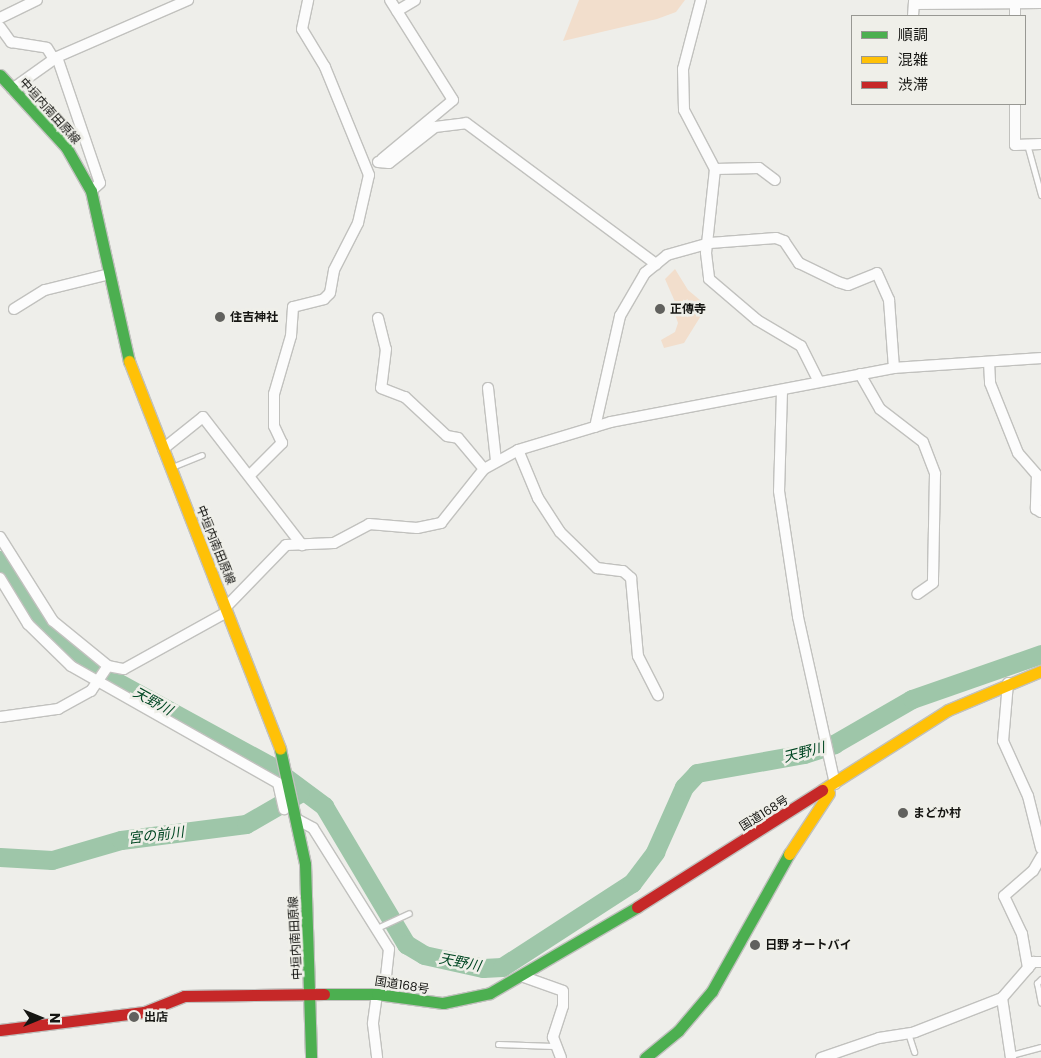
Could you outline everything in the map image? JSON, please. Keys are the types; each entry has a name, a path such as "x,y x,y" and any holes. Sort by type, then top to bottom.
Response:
{"main road":[{"name":"中垣内南田原線","path":"0,75 66,147 91,191 106,275 123,346 227,609 283,757 298,820 311,992 311,1058"},
{"name":"国道168号","path":"0,1030 144,1012 184,996 311,992 380,994 443,1003 490,993 524,977 835,784 948,710 1008,682 1041,671"},
{"name":"国道168号","path":"645,1058 678,1030 712,991 807,821 835,784"}],"street":[{"path":"0,18 37,0"},
{"path":"12,89 56,58 188,0"},
{"path":"308,0 302,29 325,67 342,114 373,162"},
{"path":"251,474 282,443 274,426 274,394 291,336 293,307 324,299 330,293 334,270 358,223 373,162 453,100 390,0"},
{"path":"397,11 415,0"},
{"path":"701,0 683,69 684,110 715,169 710,243 706,267 716,288 757,320 801,346 818,382"},
{"path":"913,15 914,2 1041,3"},
{"path":"1015,3 1015,15"},
{"path":"0,27 11,42 47,48 56,58 100,183 91,191"},
{"path":"1015,105 1015,145 1041,144"},
{"path":"373,162 389,163 435,127 466,123 656,264"},
{"path":"715,169 759,168 775,180"},
{"path":"595,427 620,316 645,273 667,255 710,243 776,238 784,240 798,263 848,285 877,273 890,300 894,368"},
{"path":"14,309 45,290 106,275"},
{"path":"378,318 386,349 381,388 405,397 446,436 458,438 484,469"},
{"path":"0,537 53,621 108,666 124,669 227,609 278,550 302,545 334,544 369,524 417,528 441,523 484,469 518,450 595,427 894,368 1041,358"},
{"path":"989,362 990,383 1018,453 1037,475 1036,509 1041,512"},
{"path":"860,374 880,409 923,442 935,474 933,583 917,594"},
{"path":"488,388 496,461"},
{"path":"782,391 780,491 798,617 835,784"},
{"path":"163,449 204,417 251,474 302,545"},
{"path":"518,450 538,498 560,532 597,568 623,571 631,578 638,656 658,695"},
{"path":"0,578 42,640 97,684 278,783 284,809"},
{"path":"0,717 58,709 97,684 108,666"},
{"path":"1008,682 1003,742 1028,796 1041,848"},
{"path":"298,820 313,828 379,926 389,948 373,1024 377,1058"},
{"path":"1028,968 1022,934 1004,896 1033,871 1041,857"},
{"path":"821,1058 908,1033 1002,998 1033,962 1041,962"},
{"path":"524,977 563,991 553,1046 561,1058"},
{"path":"1002,998 1011,1056"}],"lane":[{"path":"1027,144 1041,195"},
{"path":"170,467 202,455"},
{"path":"379,926 399,915 409,913"},
{"path":"1041,979 1041,1003"},
{"path":"908,1033 914,1052"},
{"path":"498,1044 553,1046"},
{"path":"1011,1056 1041,1048"}],"shaded area":[{"path":"579,0 685,0 676,12 657,19 563,41"},
{"path":"675,269 688,290 707,306 684,343 664,348 661,340 675,332 678,323 675,314 679,311 665,279"}],"waterway":[{"name":"天野川","path":"0,560 43,628 77,660 269,765 324,806 406,944 424,955 483,968 502,967 632,883 655,852 684,787 697,773 804,754 834,744 912,699 1041,654"},
{"name":"宮の前川","path":"0,857 52,860 121,840 246,824 300,793"}],"traffic: fast":[{"path":"0,75 66,147 91,191 129,361"},
{"path":"280,749 305,864 311,1058"},
{"path":"645,1058 678,1031 712,991 789,854"},
{"path":"324,994 377,994 443,1003 490,993 637,907"}],"traffic: slow":[{"path":"129,361 280,749"},
{"path":"822,790 948,710 1041,671"},
{"path":"789,854 829,793"}],"traffic: jam":[{"path":"637,907 822,790"},
{"path":"0,1030 144,1012 184,996 324,994"}],"place":[{"name":"正傳寺","path":"660,309"},
{"name":"住吉神社","path":"220,317"},
{"name":"まどか村","path":"903,813"},
{"name":"日野 オートバイ","path":"755,945"},
{"name":"出店","path":"134,1017"}]}
